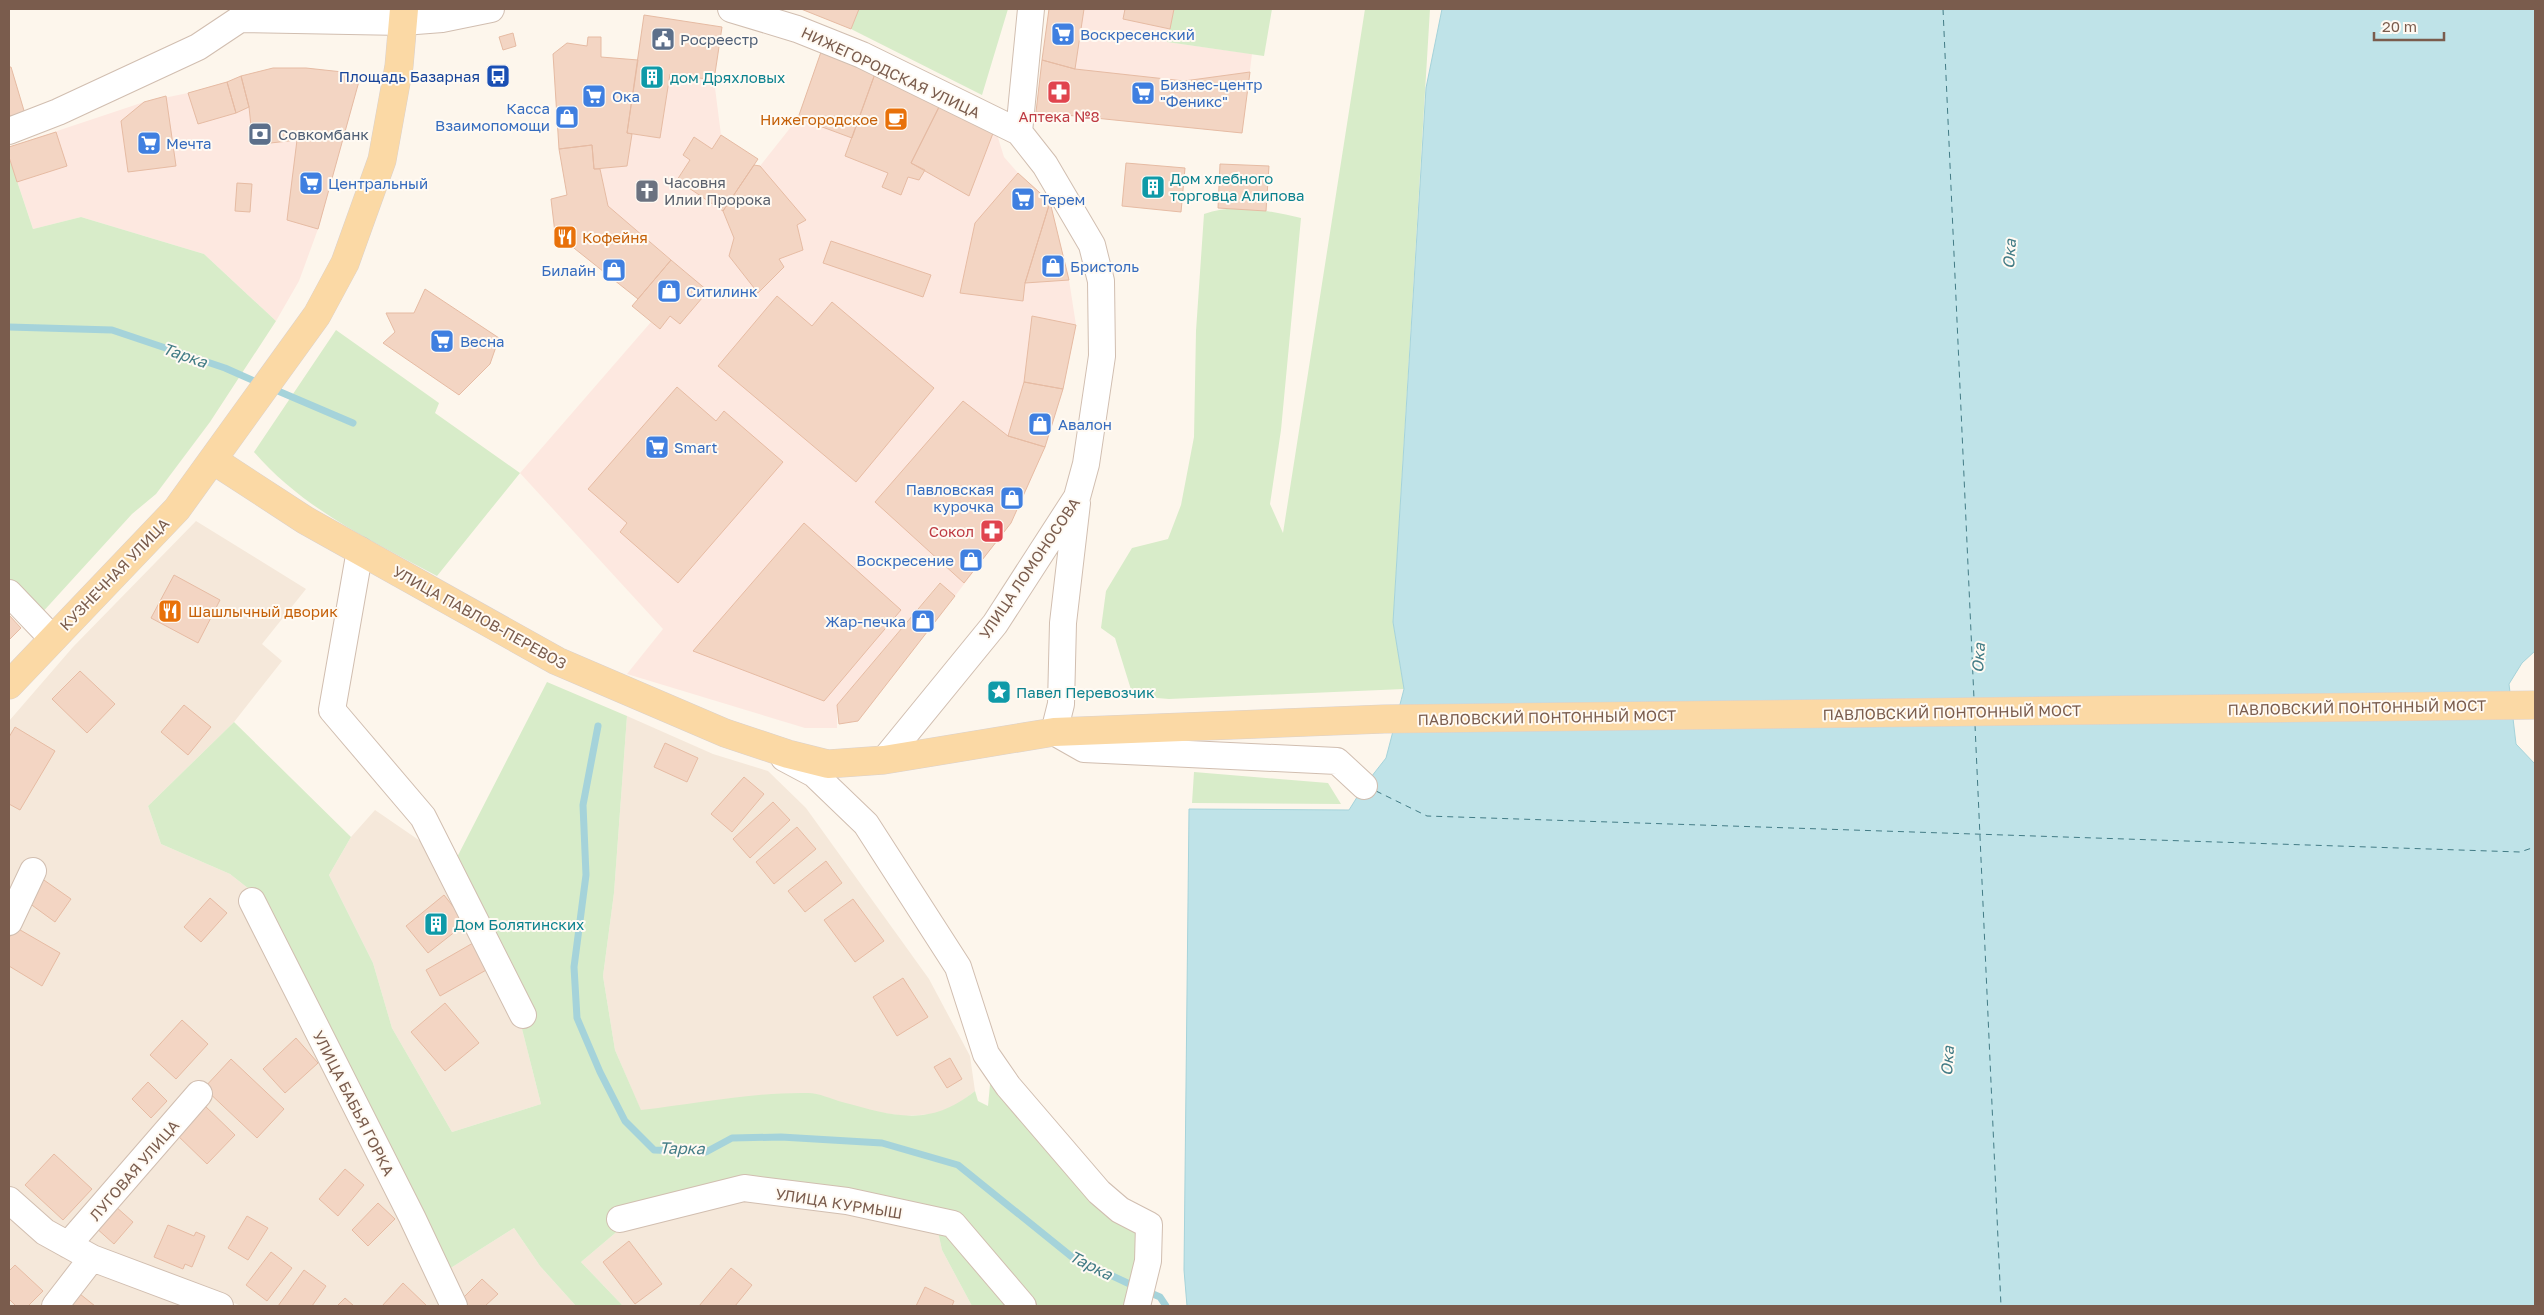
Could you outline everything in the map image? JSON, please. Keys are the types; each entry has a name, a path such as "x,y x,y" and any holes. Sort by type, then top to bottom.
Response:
{"main road":[{"name":"КУЗНЕЧНАЯ УЛИЦА","path":"9,685 177,509 317,315 345,263 382,160 399,66 404,15"},
{"name":"УЛИЦА ПАВЛОВ-ПЕРЕВОЗ","path":"213,460 305,520 557,662 725,733 761,746 828,764 884,760 1054,732"},
{"name":"ПАВЛОВСКИЙ ПОНТОННЫЙ МОСТ","path":"1054,732 1384,719 2528,705"}],"street":[{"path":"18,127 58,112 198,47 235,14 404,15 442,19 491,9"},
{"name":"НИЖЕГОРОДСКАЯ УЛИЦА","path":"732,9 798,29 862,55 1019,132"},
{"path":"1019,132 1031,9"},
{"name":"УЛИЦА ЛОМОНОСОВА","path":"884,760 994,624 1078,497 1086,464 1101,366 1103,314 1101,281 1092,245 1045,165 1019,132"},
{"path":"1078,497 1063,623 1061,704 1054,732 1084,749 1337,761 1364,786"},
{"path":"360,550 332,710 423,817 523,1015"},
{"path":"9,593 52,638"},
{"name":"УЛИЦА ПАВЛОВ-ПЕРЕВОЗ","path":"761,746 814,774 866,824 958,966 986,1054 1008,1086 1099,1192 1136,1220 1150,1225 1148,1261 1137,1306"},
{"path":"9,922 32,871"},
{"name":"УЛИЦА БАБЬЯ ГОРКА","path":"252,901 412,1217 454,1306"},
{"name":"ЛУГОВАЯ УЛИЦА","path":"68,1245 199,1094"},
{"name":"УЛИЦА КУРМЫШ","path":"620,1219 744,1188 857,1203 953,1224 1023,1306"},
{"path":"9,1200 45,1232 92,1258 220,1306"},
{"path":"55,1306 92,1258"}],"shaded area":[{"path":"1049,9 1174,9 1167,42 1252,54 1242,133 1036,112"},
{"path":"821,52 995,128 1004,157 1018,173 1050,202 1069,280 1076,325 1063,389 1045,447 1011,523 955,596 939,583 837,705 837,728 805,728 627,674 663,629 520,473 651,322 660,329 670,316 680,324 708,291 608,206 600,169 627,166 632,134 660,138 670,74 714,80 721,135 712,149 694,138 683,155 690,160 677,180 723,211 734,238 729,256 758,292 779,259 803,250 797,225 805,220 760,166 798,118"},
{"path":"273,68 306,68 361,74 318,229 299,281 276,321 204,254 81,217 33,229 9,157 9,147 144,102 188,93"},
{"path":"196,521 306,589 262,644 282,661 234,722 148,806 161,844 230,874 258,896 447,1306 241,1306 196,1287 98,1252 49,1222 9,1188 9,721 73,647"},
{"path":"627,716 713,754 768,771 806,808 929,979 970,1056 975,1091 958,1104 936,1114 904,1116 760,1096 641,1111 615,1050 603,976 614,893"},
{"path":"375,810 426,845 522,1029 541,1104 452,1132 392,1028 373,963 329,875 351,837"},
{"path":"746,1199 850,1211 938,1232 942,1250 972,1306 623,1306 581,1262 620,1229"},
{"path":"9,1210 81,1262 44,1306 9,1306"},
{"path":"514,1228 540,1266 576,1306 463,1306 446,1271"},
{"path":"93,1268 197,1306 62,1306"}],"green space":[{"path":"859,9 1008,9 982,95 851,29"},
{"path":"1174,9 1272,9 1264,56 1167,42"},
{"path":"1365,9 1430,9 1393,622 1404,689 1169,699 1133,696 1115,638 1101,628 1106,591 1132,548 1168,539 1181,505 1194,437 1196,331 1204,214 1216,211 1252,209 1301,218 1281,430 1270,504 1283,533"},
{"path":"9,157 33,229 81,217 204,254 276,321 210,422 156,494 132,514 40,615 9,581"},
{"path":"336,330 439,403 435,413 520,473 437,576 363,536 316,507 273,472 254,452"},
{"path":"547,682 627,716 614,893 603,976 615,1050 641,1110 745,1096 808,1093 878,1111 911,1116 942,1110 958,1103 975,1091 978,1101 988,1106 991,1074 1139,1232 1130,1306 1031,1306 946,1213 742,1179 620,1229 581,1262 623,1306 576,1306 540,1266 514,1228 446,1271 258,896 230,874 161,844 148,806 234,722 351,837 329,875 373,963 392,1028 452,1132 541,1104 522,1029 533,1020 451,869"},
{"path":"1194,772 1328,783 1341,804 1192,803"},
{"path":"938,1232 958,1237 1010,1306 972,1306 942,1250"}],"water":[{"path":"1442,9 2535,9 2535,651 2522,663 2509,684 2516,744 2535,764 2535,1306 1187,1306 1184,1270 1189,809 1349,810 1364,786 1386,758 1404,689 1393,622 1426,88"}],"building":[{"path":"801,9 859,9 851,29"},
{"name":"Воскресенский","path":"1049,9 1084,9 1075,69 1042,60"},
{"path":"1125,9 1174,9 1170,29 1123,19"},
{"name":"дом Дряхловых","path":"644,15 722,27 714,80 670,74 660,138 627,133"},
{"path":"513,33 516,46 503,50 499,37"},
{"name":"Ока","path":"588,37 601,37 601,57 638,60 627,133 632,134 627,166 594,169 592,145 559,149 553,54 567,43 587,46"},
{"path":"821,52 876,71 852,138 798,118"},
{"name":"Бизнес-центр \"Феникс\"","path":"1042,60 1075,69 1184,81 1250,72 1242,133 1036,112"},
{"path":"9,67 11,67 25,114 9,116"},
{"name":"Центральный","path":"273,68 306,68 361,74 318,229 287,220 297,140 253,145 249,107 241,76"},
{"name":"Нижегородское","path":"876,71 942,101 911,163 925,170 919,180 908,177 901,195 882,187 888,173 845,156"},
{"path":"241,76 249,107 236,113 227,82"},
{"path":"227,82 236,113 198,124 188,93"},
{"name":"Мечта","path":"166,96 176,166 128,172 121,121 144,102"},
{"path":"942,101 995,128 969,196 911,163"},
{"path":"56,132 67,166 17,182 9,157 9,147"},
{"path":"721,135 758,159 723,211 677,180 690,160 683,155 694,137 712,149"},
{"path":"592,145 594,169 600,169 608,206 671,260 638,299 555,233 551,199 567,195 559,149"},
{"name":"Дом хлебного торговца Алипова","path":"1126,163 1185,168 1181,212 1122,206"},
{"path":"1220,164 1269,166 1266,211 1218,208"},
{"path":"754,165 760,166 806,220 797,225 803,250 779,259 784,267 758,293 729,256 734,238 723,211"},
{"path":"1018,173 1050,202 1025,283 1023,301 960,293 975,223"},
{"path":"237,183 252,184 250,212 235,211"},
{"name":"Часовня Илии Пророка","path":"644,183 650,183 655,188 653,197 644,199 639,194 639,188"},
{"path":"1050,202 1069,280 1025,283"},
{"path":"831,241 931,275 923,297 823,263"},
{"path":"671,260 708,291 680,324 670,316 660,329 632,306"},
{"name":"Весна","path":"425,289 499,338 490,364 459,395 383,343 395,332 386,313 414,313"},
{"path":"777,296 812,326 832,302 934,388 856,482 718,366"},
{"path":"1032,316 1076,325 1063,389 1024,382"},
{"path":"1024,382 1063,389 1045,447 1008,436"},
{"path":"677,387 716,421 724,411 783,462 678,583 620,532 627,523 588,489"},
{"path":"963,401 1008,436 1045,447 1011,523 964,583 875,502"},
{"path":"804,523 901,610 824,701 693,651"},
{"path":"174,575 220,600 198,643 151,618"},
{"path":"940,583 955,596 858,721 839,724 837,705"},
{"path":"9,615 21,628 9,640"},
{"path":"80,671 115,704 87,733 52,699"},
{"path":"184,705 211,727 188,755 161,732"},
{"path":"15,727 55,751 20,810 9,804 9,737"},
{"path":"665,743 698,758 687,782 654,767"},
{"path":"744,777 764,794 732,832 711,814"},
{"path":"773,802 790,820 750,858 733,839"},
{"path":"797,827 816,849 774,884 756,862"},
{"path":"826,861 842,883 805,912 788,891"},
{"path":"41,878 71,899 55,922 25,900"},
{"name":"Дом Болятинских","path":"444,895 466,923 428,953 406,926"},
{"path":"210,898 227,913 201,942 184,927"},
{"path":"853,899 884,941 855,962 824,920"},
{"path":"15,927 60,953 42,986 9,966 9,938"},
{"path":"473,943 488,969 440,996 426,970"},
{"path":"903,978 928,1017 897,1036 873,997"},
{"path":"445,1003 479,1043 445,1071 411,1032"},
{"path":"182,1020 208,1044 176,1079 150,1055"},
{"path":"296,1038 318,1063 285,1093 263,1069"},
{"path":"950,1058 962,1079 947,1088 934,1067"},
{"path":"231,1059 284,1109 257,1138 204,1088"},
{"path":"148,1082 167,1101 151,1118 132,1099"},
{"path":"203,1104 235,1135 207,1164 175,1133"},
{"path":"54,1154 92,1189 63,1220 25,1185"},
{"path":"345,1169 364,1185 338,1216 319,1199"},
{"path":"378,1203 395,1219 368,1246 352,1230"},
{"path":"115,1206 133,1222 114,1244 95,1227"},
{"path":"247,1216 268,1228 248,1260 228,1248"},
{"path":"168,1225 194,1236 196,1232 205,1236 192,1267 185,1264 183,1269 154,1257"},
{"path":"629,1241 662,1284 635,1304 603,1262"},
{"path":"271,1252 292,1268 267,1301 246,1285"},
{"path":"15,1265 43,1291 28,1306 16,1306 9,1299 9,1271"},
{"path":"731,1268 752,1285 735,1306 699,1306"},
{"path":"304,1270 326,1286 312,1306 278,1306"},
{"path":"482,1279 498,1294 485,1306 467,1306 461,1300"},
{"path":"403,1283 427,1306 382,1306"},
{"path":"925,1287 954,1301 952,1306 916,1306"},
{"path":"80,1294 95,1306 70,1306"},
{"path":"345,1298 354,1306 337,1306"}],"waterway":[{"name":"Тарка","path":"9,327 112,330 225,368 261,384"},
{"name":"Тарка","path":"271,388 353,423"},
{"name":"Тарка","path":"598,726 583,805 586,875 574,967 577,1018 600,1072 625,1121 654,1150 706,1152 732,1138 781,1137 882,1143 958,1165 1072,1257 1136,1287"},
{"name":"Тарка","path":"1146,1291 1160,1297 1166,1306"}],"ferry route":[{"path":"1943,9 1974,699"},
{"path":"1975,725 2001,1306"},
{"path":"1376,791 1427,816 2520,852 2535,847"}],"place":[{"name":"Воскресенский","path":"1063,34"},
{"name":"Росреестр","path":"663,39"},
{"name":"Площадь Базарная","path":"498,76"},
{"name":"дом Дряхловых","path":"652,77"},
{"name":"Аптека №8","path":"1059,92"},
{"name":"Бизнес-центр \"Феникс\"","path":"1143,93"},
{"name":"Ока","path":"594,96"},
{"name":"Касса Взаимопомощи","path":"567,117"},
{"name":"Нижегородское","path":"896,119"},
{"name":"Совкомбанк","path":"260,134"},
{"name":"Мечта","path":"149,143"},
{"name":"Центральный","path":"311,183"},
{"name":"Дом хлебного торговца Алипова","path":"1153,187"},
{"name":"Часовня Илии Пророка","path":"647,191"},
{"name":"Терем","path":"1023,199"},
{"name":"Кофейня","path":"565,237"},
{"name":"Бристоль","path":"1053,266"},
{"name":"Билайн","path":"614,270"},
{"name":"Ситилинк","path":"669,291"},
{"name":"Весна","path":"442,341"},
{"name":"Авалон","path":"1040,424"},
{"name":"Smart","path":"657,447"},
{"name":"Павловская курочка","path":"1012,498"},
{"name":"Сокол","path":"992,531"},
{"name":"Воскресение","path":"971,560"},
{"name":"Шашлычный дворик","path":"170,611"},
{"name":"Жар-печка","path":"923,621"},
{"name":"Павел Перевозчик","path":"999,692"},
{"name":"Дом Болятинских","path":"436,924"}]}
